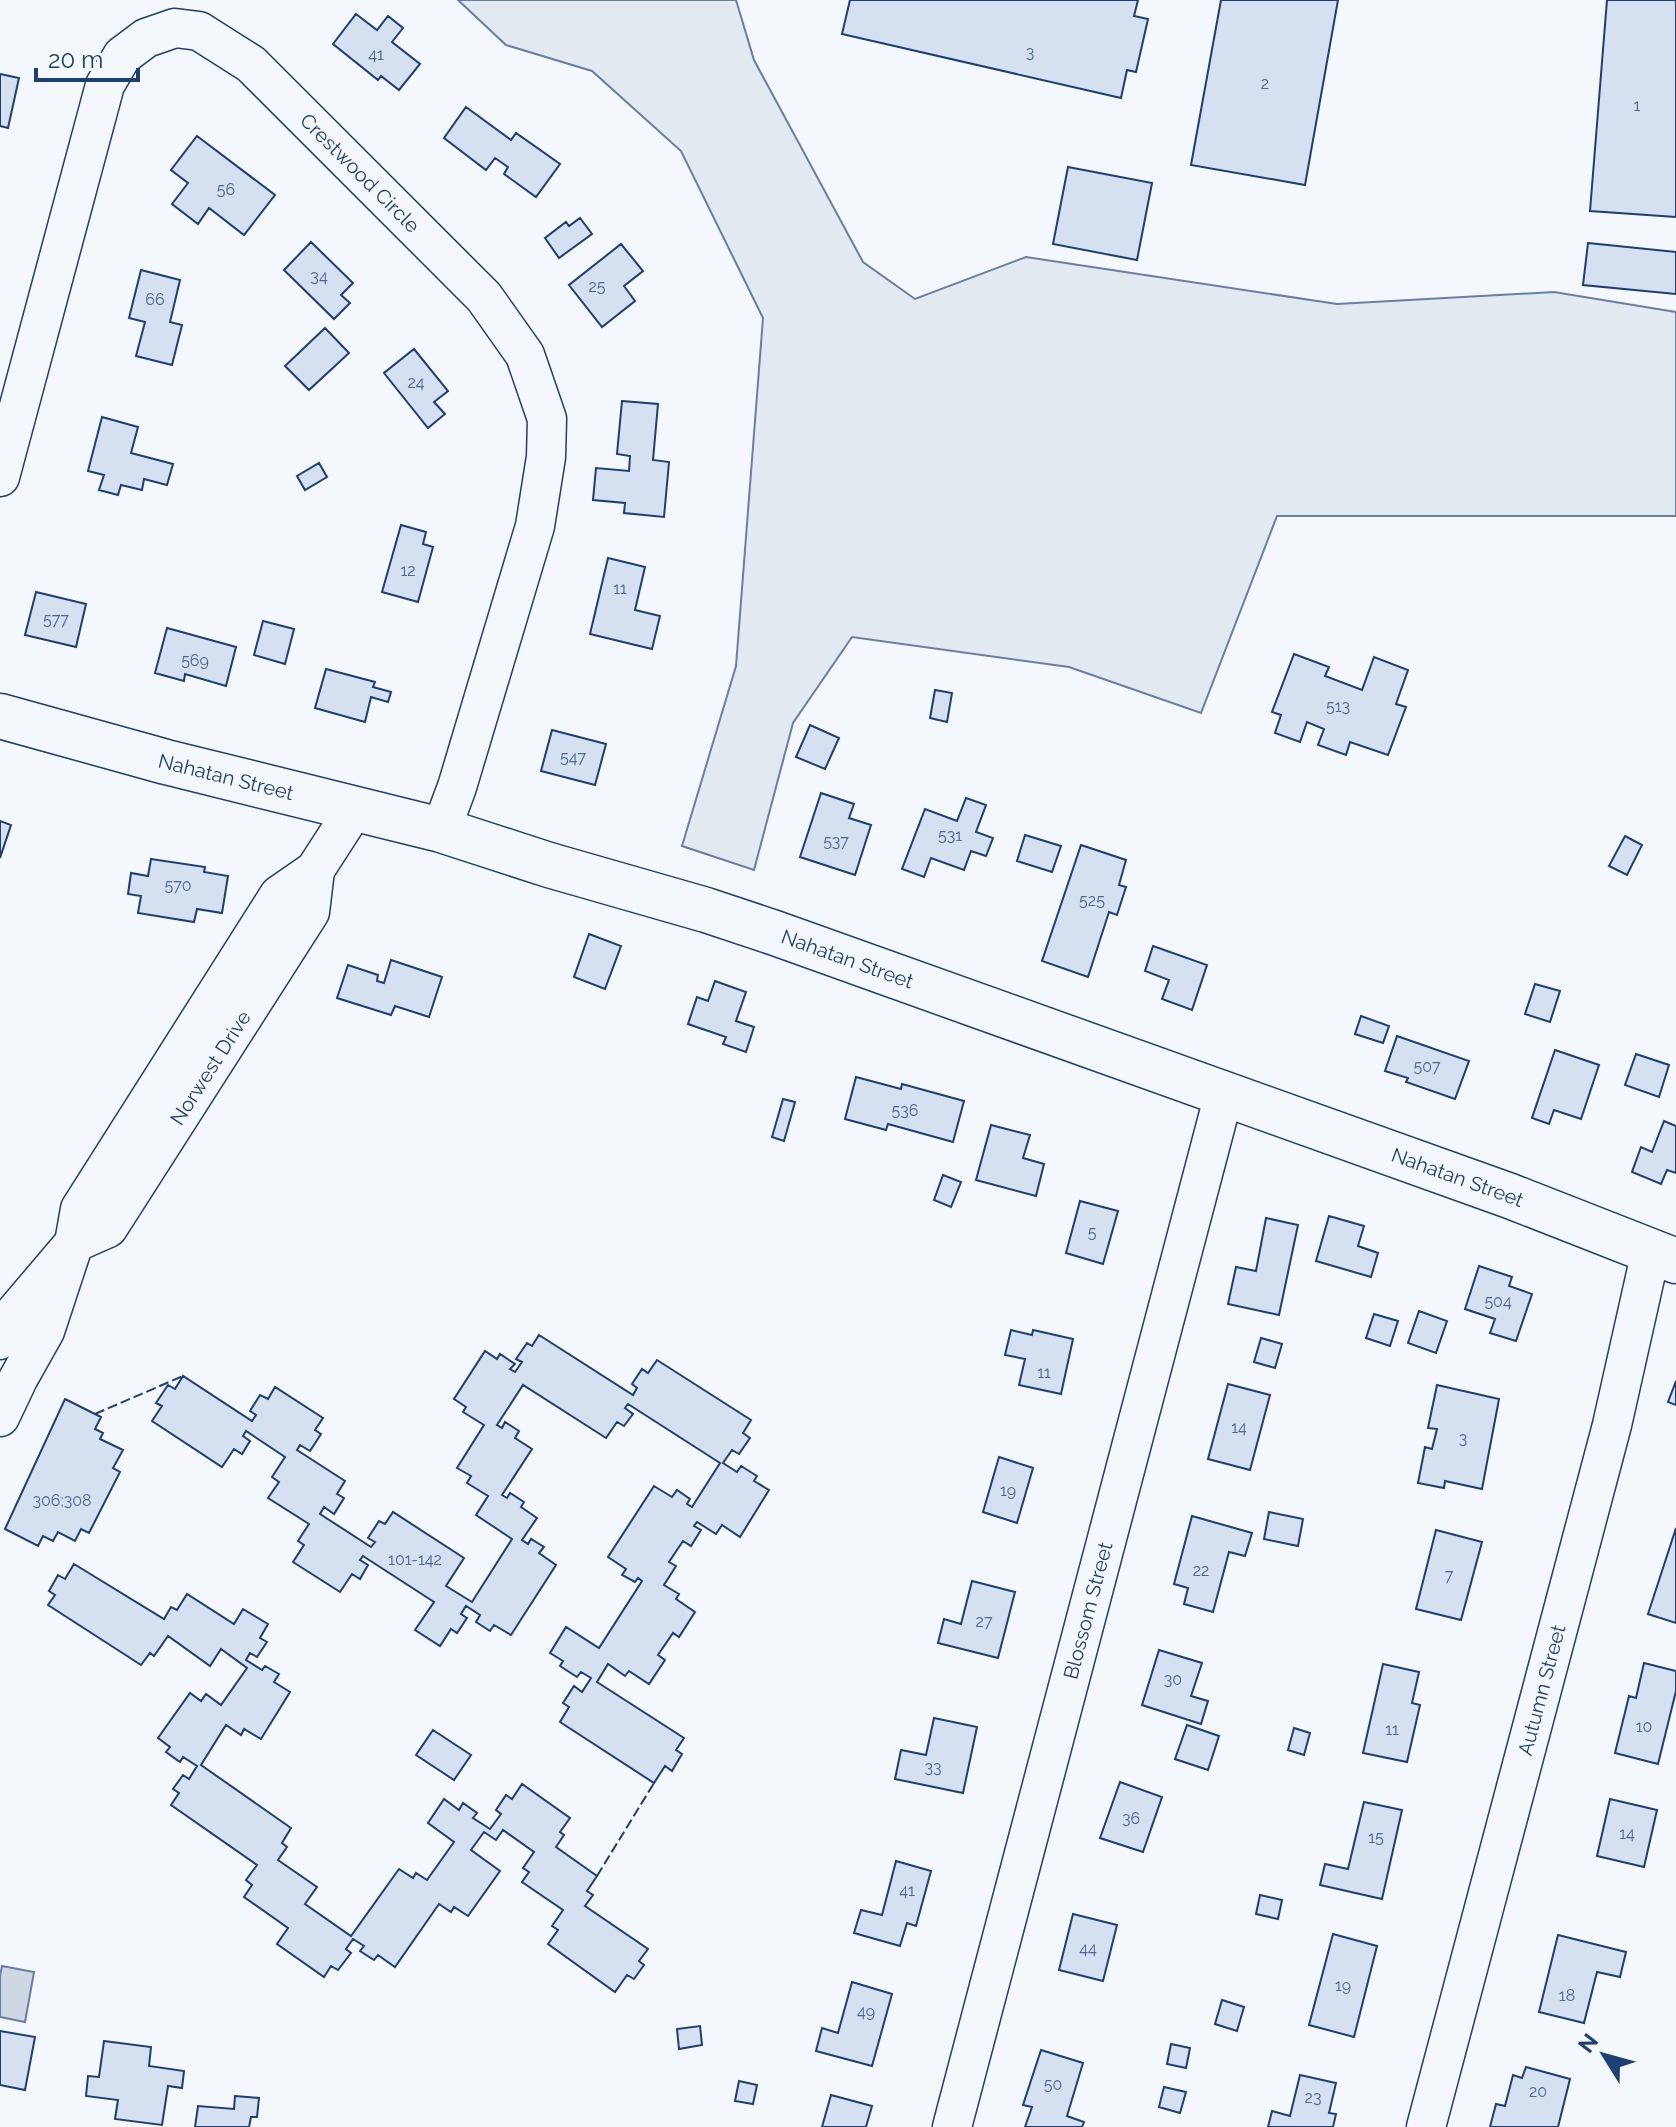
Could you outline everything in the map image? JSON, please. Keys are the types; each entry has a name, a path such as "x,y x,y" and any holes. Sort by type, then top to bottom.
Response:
{"main road":[{"name":"Nahatan Street","path":"0,716 166,762 441,830 748,923 1510,1196 1664,1256"}],"street":[{"name":"Crestwood Circle","path":"0,477 105,85 122,56 146,38 175,28 199,31 251,64 484,297 525,355 547,419 546,457 535,526 457,787 441,830"},
{"name":"Norwest Drive","path":"0,1340 12,1316 74,1243 108,1228 310,912 315,870 355,808"},
{"name":"Blossom Street","path":"952,2127 1224,1094"},
{"path":"0,1417 45,1331 74,1243"},
{"name":"Autumn Street","path":"1426,2127 1612,1425 1664,1256"}],"shaded area":[{"path":"458,0 736,0 754,60 863,262 915,299 1026,257 1337,304 1554,292 1676,312 1676,516 1277,516 1201,713 1069,667 852,637 793,723 754,870 682,846 736,666 763,318 681,151 592,71 506,45"},
{"path":"2,1966 34,1972 25,2022 0,2017"}],"building":[{"path":"850,0 1138,0 1134,16 1148,19 1136,72 1127,70 1121,98 842,34"},
{"path":"1221,0 1338,0 1305,185 1191,165"},
{"path":"1607,0 1676,0 1676,217 1590,211"},
{"path":"356,14 377,30 388,16 403,28 392,42 420,64 399,90 381,76 378,80 333,44"},
{"path":"0,74 19,78 8,128 0,126"},
{"path":"466,107 511,140 516,133 560,164 536,197 504,174 508,167 495,158 486,170 444,138"},
{"path":"197,136 275,195 244,235 209,208 198,224 172,204 188,183 171,170"},
{"path":"1068,167 1152,183 1137,260 1053,244"},
{"path":"580,218 592,234 559,258 545,238 566,222 569,226"},
{"path":"311,242 353,283 341,295 350,303 334,319 284,270"},
{"path":"1588,243 1676,252 1676,294 1583,285"},
{"path":"621,244 643,271 624,286 635,301 602,327 569,285"},
{"path":"141,270 180,280 170,322 182,325 172,365 136,356 145,322 129,318"},
{"path":"325,328 349,353 309,390 285,366"},
{"path":"414,349 448,391 434,402 445,414 428,428 384,373"},
{"path":"622,401 658,404 653,460 669,462 664,517 624,513 625,503 593,500 596,468 629,471 630,456 617,454"},
{"path":"102,417 138,427 131,453 173,464 167,485 144,479 142,490 121,485 118,495 99,490 104,475 88,471"},
{"path":"319,463 327,477 305,490 297,476"},
{"path":"401,525 426,532 423,544 433,547 418,602 382,592"},
{"path":"608,558 645,567 635,610 660,616 652,649 590,634"},
{"path":"36,592 86,604 76,647 25,635"},
{"path":"263,621 294,629 285,664 254,655"},
{"path":"167,628 236,647 226,686 185,674 184,681 155,673"},
{"path":"1294,654 1329,667 1325,676 1362,690 1374,657 1408,670 1396,704 1406,707 1388,755 1350,742 1346,755 1318,745 1324,729 1307,722 1300,742 1275,733 1281,715 1272,712"},
{"path":"326,669 375,682 373,687 391,692 388,702 371,697 365,722 315,708"},
{"path":"935,690 952,693 947,722 930,718"},
{"path":"810,725 839,738 825,769 796,757"},
{"path":"552,730 606,744 595,785 541,771"},
{"path":"821,793 854,804 849,818 871,825 855,875 800,857"},
{"path":"966,798 986,805 976,832 993,838 986,856 971,851 964,870 931,858 924,877 902,869 925,809 957,821"},
{"path":"0,821 11,825 0,858"},
{"path":"1025,835 1061,846 1052,872 1017,861"},
{"path":"1625,836 1642,845 1627,875 1609,866"},
{"path":"1081,845 1126,860 1119,885 1126,887 1117,915 1109,912 1088,977 1042,961"},
{"path":"151,859 205,867 204,872 228,876 222,913 197,909 194,922 138,913 141,896 128,894 131,873 148,876"},
{"path":"589,934 621,946 605,989 574,977"},
{"path":"1153,946 1207,965 1192,1010 1162,999 1169,980 1145,971"},
{"path":"391,960 442,977 429,1017 395,1006 391,1015 337,998 348,965 378,975 377,981 384,983"},
{"path":"715,981 746,992 736,1021 754,1027 746,1052 723,1044 726,1037 688,1024 697,997 708,1001"},
{"path":"1535,984 1560,991 1550,1022 1525,1014"},
{"path":"1361,1016 1389,1026 1383,1043 1355,1034"},
{"path":"1397,1036 1469,1061 1455,1099 1406,1082 1408,1078 1385,1071"},
{"path":"1555,1050 1599,1065 1581,1119 1554,1110 1549,1124 1532,1118"},
{"path":"1636,1054 1669,1065 1659,1097 1625,1085"},
{"path":"856,1077 901,1089 902,1084 964,1101 953,1142 888,1124 886,1130 845,1119"},
{"path":"783,1099 795,1102 784,1141 772,1137"},
{"path":"1664,1121 1676,1126 1676,1173 1667,1170 1661,1184 1632,1172 1641,1147 1652,1152"},
{"path":"991,1125 1030,1135 1023,1158 1044,1164 1036,1196 976,1180"},
{"path":"943,1175 961,1182 951,1207 934,1200"},
{"path":"1080,1201 1118,1211 1103,1264 1066,1253"},
{"path":"1329,1216 1364,1226 1358,1246 1378,1253 1371,1277 1316,1261"},
{"path":"1266,1218 1298,1225 1279,1315 1228,1304 1236,1267 1256,1271"},
{"path":"1479,1266 1512,1277 1509,1286 1532,1294 1516,1341 1490,1333 1495,1319 1465,1309"},
{"path":"1419,1311 1447,1321 1436,1353 1408,1343"},
{"path":"1374,1314 1398,1321 1390,1346 1366,1338"},
{"path":"1011,1330 1032,1335 1033,1330 1073,1339 1061,1394 1019,1385 1025,1359 1005,1355"},
{"path":"539,1335 633,1395 637,1388 632,1384 642,1369 648,1373 657,1360 751,1420 743,1433 750,1438 739,1454 732,1450 723,1463 737,1472 741,1466 757,1476 754,1481 769,1490 740,1537 722,1525 716,1534 697,1522 694,1526 701,1530 691,1546 683,1541 669,1562 676,1566 664,1585 679,1594 676,1599 695,1612 679,1637 673,1633 658,1655 665,1660 649,1684 629,1671 625,1676 608,1664 597,1682 684,1738 676,1750 682,1754 672,1771 665,1766 654,1783 560,1722 569,1707 563,1703 574,1686 582,1692 591,1678 581,1672 577,1677 560,1666 563,1661 550,1653 566,1627 599,1648 642,1581 638,1578 635,1582 622,1575 626,1569 608,1557 654,1486 672,1497 677,1490 690,1499 687,1504 692,1507 720,1463 628,1404 625,1408 633,1414 624,1426 617,1422 606,1438 523,1385 497,1425 502,1428 505,1422 519,1431 515,1438 532,1449 502,1495 507,1498 510,1493 524,1502 521,1507 537,1518 522,1540 528,1544 531,1539 544,1547 539,1553 556,1565 511,1635 494,1625 490,1631 476,1622 480,1615 466,1606 461,1614 467,1618 457,1633 451,1629 440,1646 415,1630 434,1602 363,1556 360,1560 368,1565 360,1579 352,1574 340,1592 293,1562 304,1545 298,1541 309,1524 268,1498 279,1482 272,1477 285,1457 246,1431 243,1436 250,1441 242,1454 234,1449 222,1467 152,1421 162,1406 156,1403 168,1385 175,1389 183,1376 252,1421 256,1415 250,1411 260,1395 268,1399 275,1387 323,1418 315,1430 321,1434 310,1451 300,1445 297,1450 345,1481 337,1494 344,1498 334,1514 324,1507 320,1514 371,1547 375,1542 368,1538 379,1521 385,1524 393,1512 464,1558 446,1586 472,1602 512,1539 476,1515 488,1496 467,1483 471,1476 457,1468 484,1425 463,1412 466,1407 454,1399 485,1351 497,1359 500,1354 515,1364 510,1369 515,1372 522,1362 516,1359 527,1343 532,1346"},
{"path":"1261,1338 1282,1344 1275,1368 1254,1362"},
{"path":"1676,1381 1676,1405 1668,1402"},
{"path":"1228,1384 1270,1395 1250,1470 1208,1459"},
{"path":"1437,1385 1499,1399 1482,1489 1445,1481 1444,1488 1418,1483 1425,1447 1432,1449 1437,1429 1428,1428"},
{"path":"65,1399 101,1417 95,1429 103,1433 100,1439 123,1450 113,1468 120,1472 89,1533 81,1529 75,1541 58,1532 53,1541 43,1536 38,1546 5,1529"},
{"path":"999,1457 1033,1468 1017,1523 983,1512"},
{"path":"1269,1512 1303,1519 1298,1546 1264,1539"},
{"path":"1192,1516 1252,1533 1245,1556 1229,1552 1213,1612 1184,1604 1188,1588 1174,1584"},
{"path":"1676,1528 1676,1623 1648,1614"},
{"path":"1436,1530 1482,1542 1461,1620 1416,1609"},
{"path":"74,1564 164,1619 171,1607 177,1610 187,1594 234,1624 243,1609 268,1624 260,1638 267,1642 257,1657 250,1653 246,1660 262,1670 265,1666 279,1674 274,1682 290,1692 261,1739 244,1729 241,1735 226,1725 201,1765 291,1828 282,1843 287,1847 278,1860 317,1887 305,1904 351,1936 399,1869 413,1878 416,1873 427,1880 454,1842 428,1823 444,1799 459,1810 463,1803 477,1813 473,1818 490,1829 501,1814 496,1810 506,1795 512,1799 522,1784 570,1818 560,1832 564,1835 556,1847 597,1876 587,1891 593,1895 585,1906 648,1949 639,1961 644,1965 634,1979 627,1975 615,1992 548,1944 558,1930 552,1926 563,1910 522,1882 529,1872 523,1868 534,1852 503,1830 496,1840 484,1832 471,1850 500,1871 468,1916 454,1907 451,1912 439,1904 395,1967 378,1955 374,1960 360,1951 364,1946 353,1939 346,1949 351,1953 338,1970 331,1966 324,1977 277,1944 288,1928 244,1897 252,1885 246,1880 257,1865 171,1805 179,1793 173,1789 183,1775 189,1779 197,1766 183,1757 180,1762 166,1752 170,1747 158,1738 190,1693 201,1701 206,1694 221,1705 247,1668 221,1649 210,1666 168,1636 154,1656 150,1653 141,1665 48,1605 55,1595 49,1591 58,1575 65,1579"},
{"path":"972,1581 1015,1592 998,1658 938,1643 944,1619 961,1624"},
{"path":"1159,1650 1202,1663 1191,1696 1208,1701 1201,1724 1142,1705"},
{"path":"1644,1663 1676,1671 1676,1691 1658,1764 1615,1753 1629,1696 1636,1698"},
{"path":"1383,1664 1419,1672 1412,1703 1420,1705 1407,1762 1363,1753"},
{"path":"934,1718 977,1727 963,1793 895,1779 901,1750 926,1755"},
{"path":"1187,1725 1219,1736 1208,1770 1175,1759"},
{"path":"1294,1728 1310,1733 1304,1755 1288,1750"},
{"path":"433,1730 471,1755 454,1780 416,1755"},
{"path":"1120,1782 1162,1797 1143,1852 1100,1838"},
{"path":"1610,1799 1657,1810 1644,1867 1597,1856"},
{"path":"1364,1802 1402,1810 1382,1899 1320,1885 1325,1864 1348,1869"},
{"path":"896,1861 931,1871 916,1926 907,1923 900,1946 854,1933 861,1910 882,1915"},
{"path":"1260,1895 1282,1900 1278,1919 1256,1914"},
{"path":"1073,1914 1117,1925 1103,1981 1059,1970"},
{"path":"1333,1934 1377,1946 1354,2037 1309,2025"},
{"path":"1558,1935 1626,1952 1620,1977 1597,1972 1584,2023 1539,2012"},
{"path":"852,1982 892,1994 872,2066 816,2051 822,2028 838,2033"},
{"path":"1222,2000 1244,2007 1237,2031 1215,2024"},
{"path":"700,2026 702,2045 679,2049 677,2029"},
{"path":"0,2031 35,2037 25,2090 0,2085"},
{"path":"104,2041 151,2047 149,2066 184,2071 182,2088 168,2086 162,2125 115,2119 118,2100 86,2096 88,2076 99,2077"},
{"path":"1171,2044 1190,2048 1186,2068 1167,2064"},
{"path":"1041,2050 1083,2063 1067,2116 1084,2122 1082,2127 1025,2127 1032,2107 1023,2105"},
{"path":"1526,2067 1570,2079 1558,2127 1490,2127 1496,2104 1505,2106 1513,2075 1522,2078"},
{"path":"1300,2075 1336,2083 1329,2113 1336,2114 1333,2127 1268,2127 1272,2111 1290,2116"},
{"path":"739,2081 757,2085 753,2104 735,2101"},
{"path":"1164,2087 1186,2092 1180,2113 1159,2107"},
{"path":"831,2095 872,2106 866,2127 822,2127"},
{"path":"235,2096 259,2098 257,2117 251,2117 249,2127 195,2127 198,2106 234,2109"}],"fence":[{"path":"95,1414 183,1376"},
{"path":"597,1876 654,1783"}]}
